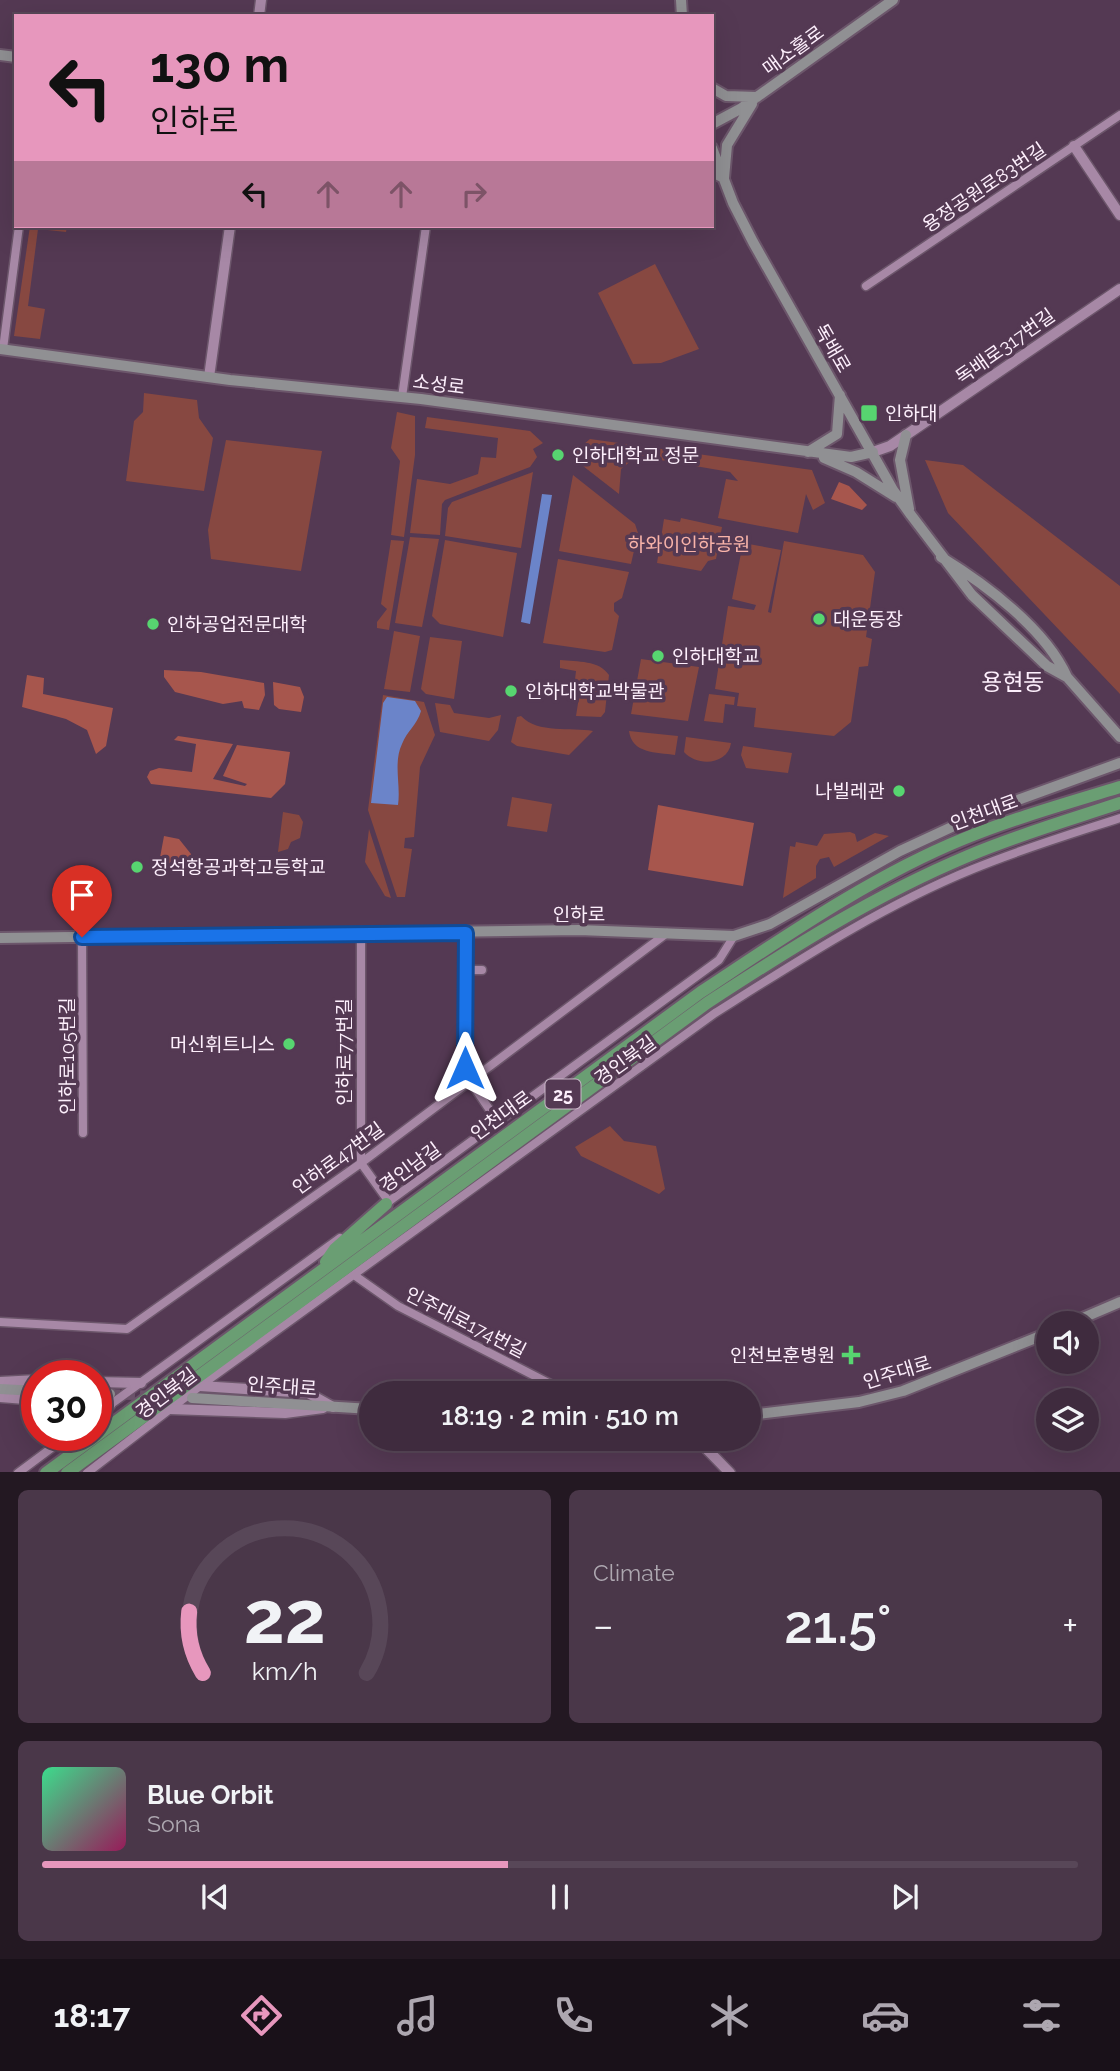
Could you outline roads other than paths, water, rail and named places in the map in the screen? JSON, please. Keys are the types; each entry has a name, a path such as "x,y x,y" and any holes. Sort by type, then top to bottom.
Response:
{"highway":[{"name":"인천대로","path":"46,1472 701,992 780,940 890,876 962,839 1120,787"},
{"name":"인천대로","path":"67,1472 696,1011 787,951 877,900 968,856 1120,803"},
{"path":"317,1274 335,1250 387,1203"}],"main road":[{"name":"매소홀로","path":"714,123 757,97 893,0"},
{"path":"714,89 726,96 757,97"},
{"path":"714,173 724,178 727,145 757,97"},
{"name":"독배로","path":"714,153 753,242 899,499 972,595 1037,657 1068,677"},
{"name":"소성로","path":"1,349 209,377 402,397 808,452 851,457 873,452"},
{"path":"808,452 837,434 840,395"},
{"path":"906,435 900,460 911,515"},
{"path":"808,452 856,471 899,499"},
{"name":"독배로","path":"941,557 982,582 1058,656 1068,677 1120,737"},
{"name":"인하로","path":"0,938 580,930 734,936 770,924 900,851 972,818 1120,763"},
{"path":"1099,1312 1119,1304"},
{"name":"인주대로","path":"761,1414 859,1402 903,1391 1036,1338"},
{"path":"0,1389 21,1390"},
{"name":"인주대로","path":"192,1398 359,1408"}],"street":[{"name":"용정공원로83번길","path":"866,286 1120,115"},
{"path":"1074,146 1120,215"},
{"path":"1,349 19,228"},
{"path":"209,377 230,228"},
{"path":"402,397 426,228"},
{"name":"독배로317번길","path":"873,452 906,435 1120,289"},
{"name":"경인북길","path":"87,1472 715,1013 813,951 882,912 971,869 1048,840 1120,818"},
{"path":"466,933 465,1068 470,1081 498,1122"},
{"name":"인하로47번길","path":"0,1322 127,1329 360,1163 667,933"},
{"name":"인하로77번길","path":"360,1163 361,935"},
{"name":"경인남길","path":"112,1398 141,1383 719,960 734,936"},
{"name":"인하로105번길","path":"82,937 83,1133"},
{"path":"466,970 482,970"},
{"path":"360,1163 387,1203"},
{"name":"인주대로174번길","path":"354,1275 398,1306 545,1381"},
{"path":"0,1382 21,1381"},
{"path":"112,1382 141,1383"},
{"path":"200,1387 308,1393 333,1407"},
{"path":"0,1397 21,1399"},
{"path":"170,1409 285,1413 333,1407"},
{"path":"18,1472 47,1451"},
{"path":"709,1451 730,1472"}],"water":[{"path":"542,494 552,495 530,624 521,622"},
{"path":"387,697 415,701 421,711 399,751 398,805 371,803 383,703"}],"tunnel":[{"path":"112,1394 156,1396"}],"place":[{"name":"인하대","path":"869,413"},
{"name":"인하대학교 정문","path":"558,455"},
{"name":"대운동장","path":"819,619"},
{"name":"인하공업전문대학","path":"153,624"},
{"name":"인하대학교","path":"658,656"},
{"name":"인하대학교박물관","path":"511,691"},
{"name":"나빌레관","path":"899,791"},
{"name":"정석항공과학고등학교","path":"137,867"},
{"name":"머신휘트니스","path":"289,1044"},
{"name":"인천보훈병원","path":"851,1355"}],"district":[{"name":"용현동","path":"1013,681"}],"park label":[{"name":"하와이인하공원","path":"689,544"}]}
